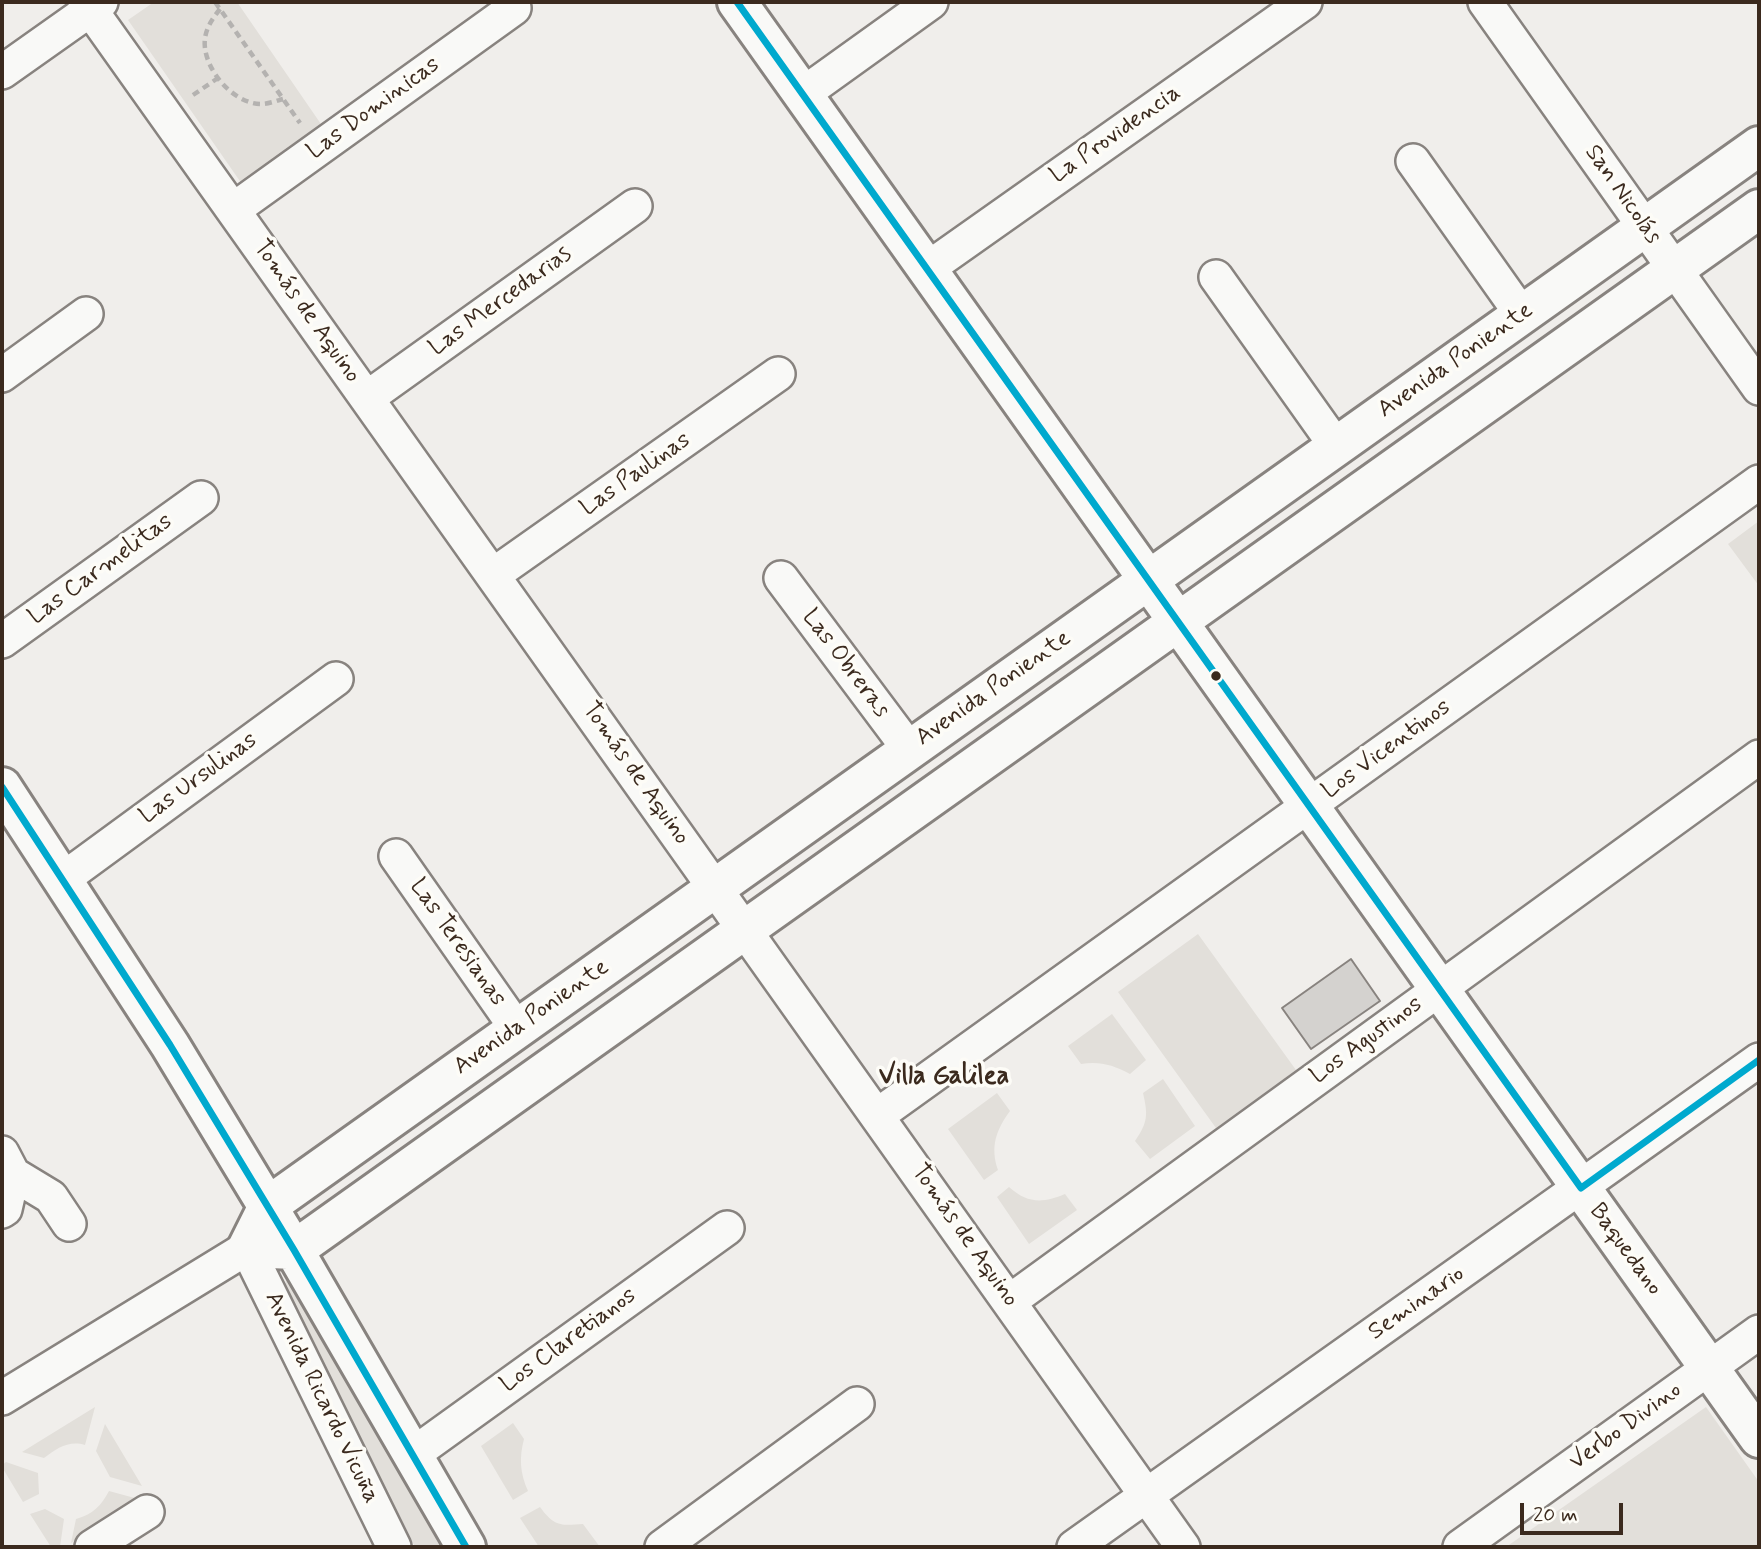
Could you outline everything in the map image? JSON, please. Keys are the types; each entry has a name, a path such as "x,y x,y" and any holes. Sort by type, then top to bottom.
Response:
{"street":[{"name":"Baquedano","path":"737,2 1759,1438"},
{"path":"803,94 931,2"},
{"name":"La Providencia","path":"928,269 1305,2"},
{"name":"San Nicolás","path":"1485,2 1759,388"},
{"path":"2,72 92,4"},
{"name":"Tomás de Aquino","path":"92,4 233,210 1183,1547"},
{"name":"Las Dominicas","path":"233,210 514,8"},
{"name":"Avenida Poniente","path":"247,1248 268,1206 1759,146"},
{"path":"1413,161 1521,315"},
{"name":"Las Mercedarias","path":"367,398 635,205"},
{"name":"Avenida Poniente","path":"294,1250 1759,209"},
{"path":"1216,277 1336,446"},
{"path":"2,374 86,314"},
{"name":"Las Paulinas","path":"493,575 778,374"},
{"name":"Los Vicentinos","path":"878,1115 1759,482"},
{"name":"Las Carmelitas","path":"2,641 201,498"},
{"name":"Las Obreras","path":"781,578 909,749"},
{"name":"Las Ursulinas","path":"63,879 336,679"},
{"name":"Los Agustinos","path":"1010,1301 1759,757"},
{"name":"Avenida Ricardo Vicuña","path":"2,787 170,1045 294,1250 466,1547"},
{"name":"Las Teresianas","path":"396,856 517,1029"},
{"name":"Seminario","path":"1074,1547 1759,1060"},
{"path":"4,1210 8,1164"},
{"path":"8,1164 51,1197 69,1224"},
{"name":"Los Claretianos","path":"411,1455 727,1228"},
{"path":"2,1398 247,1248 294,1250"},
{"name":"Avenida Ricardo Vicuña","path":"247,1248 394,1547"},
{"name":"Verbo Divino","path":"1460,1547 1759,1332"},
{"path":"663,1547 857,1404"},
{"path":"92,1547 147,1511"}],"path":[{"path":"215,2 319,150"},
{"path":"220,9 209,23 205,41 210,65 224,86 241,98 261,104 283,99"}],"shaded area":[{"path":"154,2 237,2 323,127 244,187 128,20"},
{"path":"1759,521 1759,586 1728,544"},
{"path":"1198,934 1296,1070 1216,1128 1118,992"},
{"path":"1112,1014 1146,1060 1130,1074 1106,1064 1081,1064 1068,1046"},
{"path":"1163,1079 1195,1126 1150,1159 1135,1141 1146,1118 1143,1093"},
{"path":"997,1093 1010,1111 996,1139 998,1170 984,1180 948,1129"},
{"path":"1009,1187 1023,1197 1036,1200 1065,1194 1077,1210 1029,1244 997,1197"},
{"path":"292,1275 454,1547 415,1547 285,1286 286,1279"},
{"path":"95,1407 85,1445 63,1446 44,1458 22,1452"},
{"path":"1706,1407 1759,1482 1759,1547 1506,1547"},
{"path":"513,1423 524,1439 521,1465 528,1491 513,1500 481,1446"},
{"path":"105,1424 142,1486 110,1477 96,1451"},
{"path":"6,1462 38,1473 39,1494 23,1502 2,1467"},
{"path":"109,1491 142,1500 71,1543 76,1519 96,1509"},
{"path":"540,1507 549,1518 558,1523 583,1524 600,1547 539,1547 520,1518"},
{"path":"45,1509 64,1519 60,1547 51,1547 30,1514"}],"building":[{"path":"1351,959 1380,1001 1311,1049 1282,1008"}],"transit line":[{"path":"737,2 1581,1188 1759,1060"},
{"path":"2,787 170,1045 294,1250 466,1547"}],"district":[{"name":"Villa Galilea","path":"944,1078"}]}
